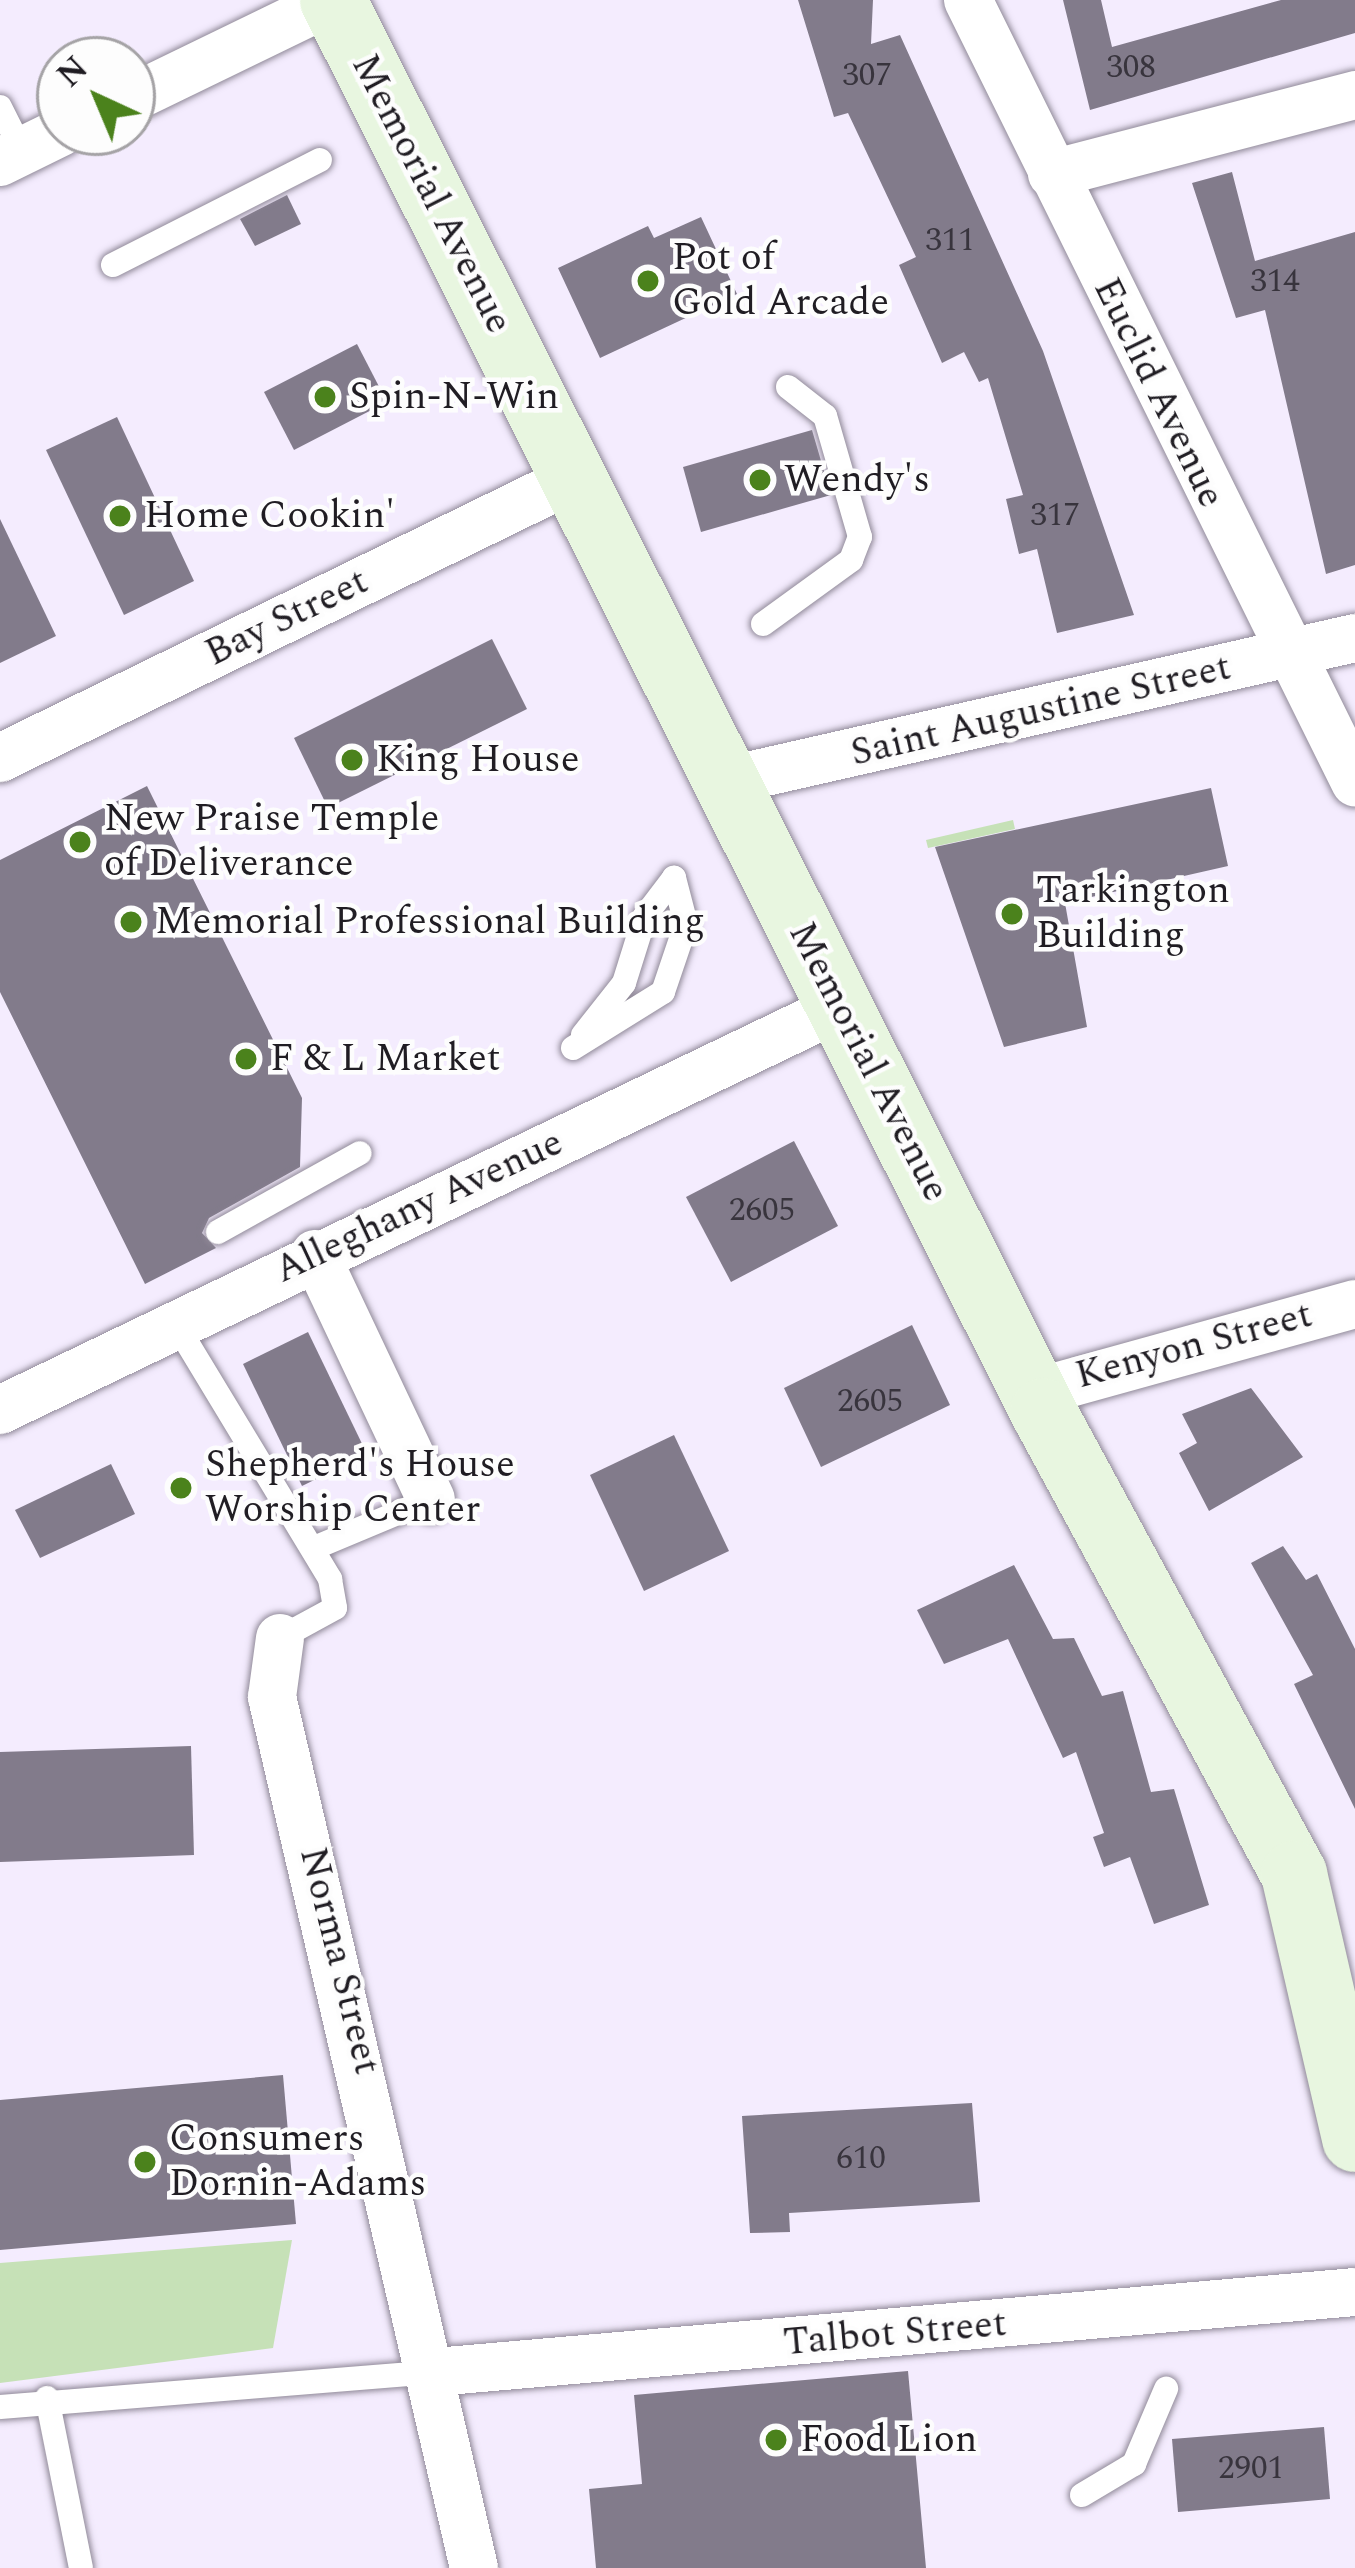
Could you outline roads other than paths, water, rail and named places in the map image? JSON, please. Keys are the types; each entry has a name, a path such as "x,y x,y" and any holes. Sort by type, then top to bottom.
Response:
{"main road":[{"name":"Memorial Avenue","path":"334,0 1034,1393 1294,1874 1355,2139"}],"street":[{"path":"156,86 334,0"},
{"name":"Euclid Avenue","path":"968,0 1355,782"},
{"path":"1052,174 1355,95"},
{"name":"Bay Street","path":"0,758 574,478"},
{"name":"Saint Augustine Street","path":"726,782 1355,638"},
{"name":"Alleghany Avenue","path":"0,1410 315,1254 841,1006"},
{"path":"315,1254 431,1499"},
{"name":"Kenyon Street","path":"1034,1393 1355,1304"},
{"name":"Norma Street","path":"280,1638 272,1697 435,2372 474,2568"},
{"name":"Talbot Street","path":"435,2372 1355,2292"}],"lane":[{"path":"0,107 28,148"},
{"path":"113,265 320,160"},
{"path":"763,624 851,560 860,537 825,416 788,387"},
{"path":"674,878 686,924 663,992 573,1048 624,983 645,916 674,878"},
{"path":"218,1232 360,1153"},
{"path":"177,1326 314,1548 335,1609 280,1638"},
{"path":"314,1548 431,1499"},
{"path":"0,2407 47,2398 435,2372"},
{"path":"1082,2495 1134,2464 1166,2389"},
{"path":"47,2398 81,2568"}],"place":[{"name":"Pot of Gold Arcade","path":"648,281"},
{"name":"Spin-N-Win","path":"325,397"},
{"name":"Wendy's","path":"760,480"},
{"name":"Home Cookin'","path":"120,516"},
{"name":"King House","path":"352,760"},
{"name":"New Praise Temple of Deliverance","path":"80,842"},
{"name":"Tarkington Building","path":"1012,914"},
{"name":"Memorial Professional Building","path":"131,922"},
{"name":"F & L Market","path":"246,1059"},
{"name":"Shepherd's House Worship Center","path":"181,1488"},
{"name":"Consumers Dornin-Adams","path":"145,2162"},
{"name":"Food Lion","path":"776,2440"}]}
